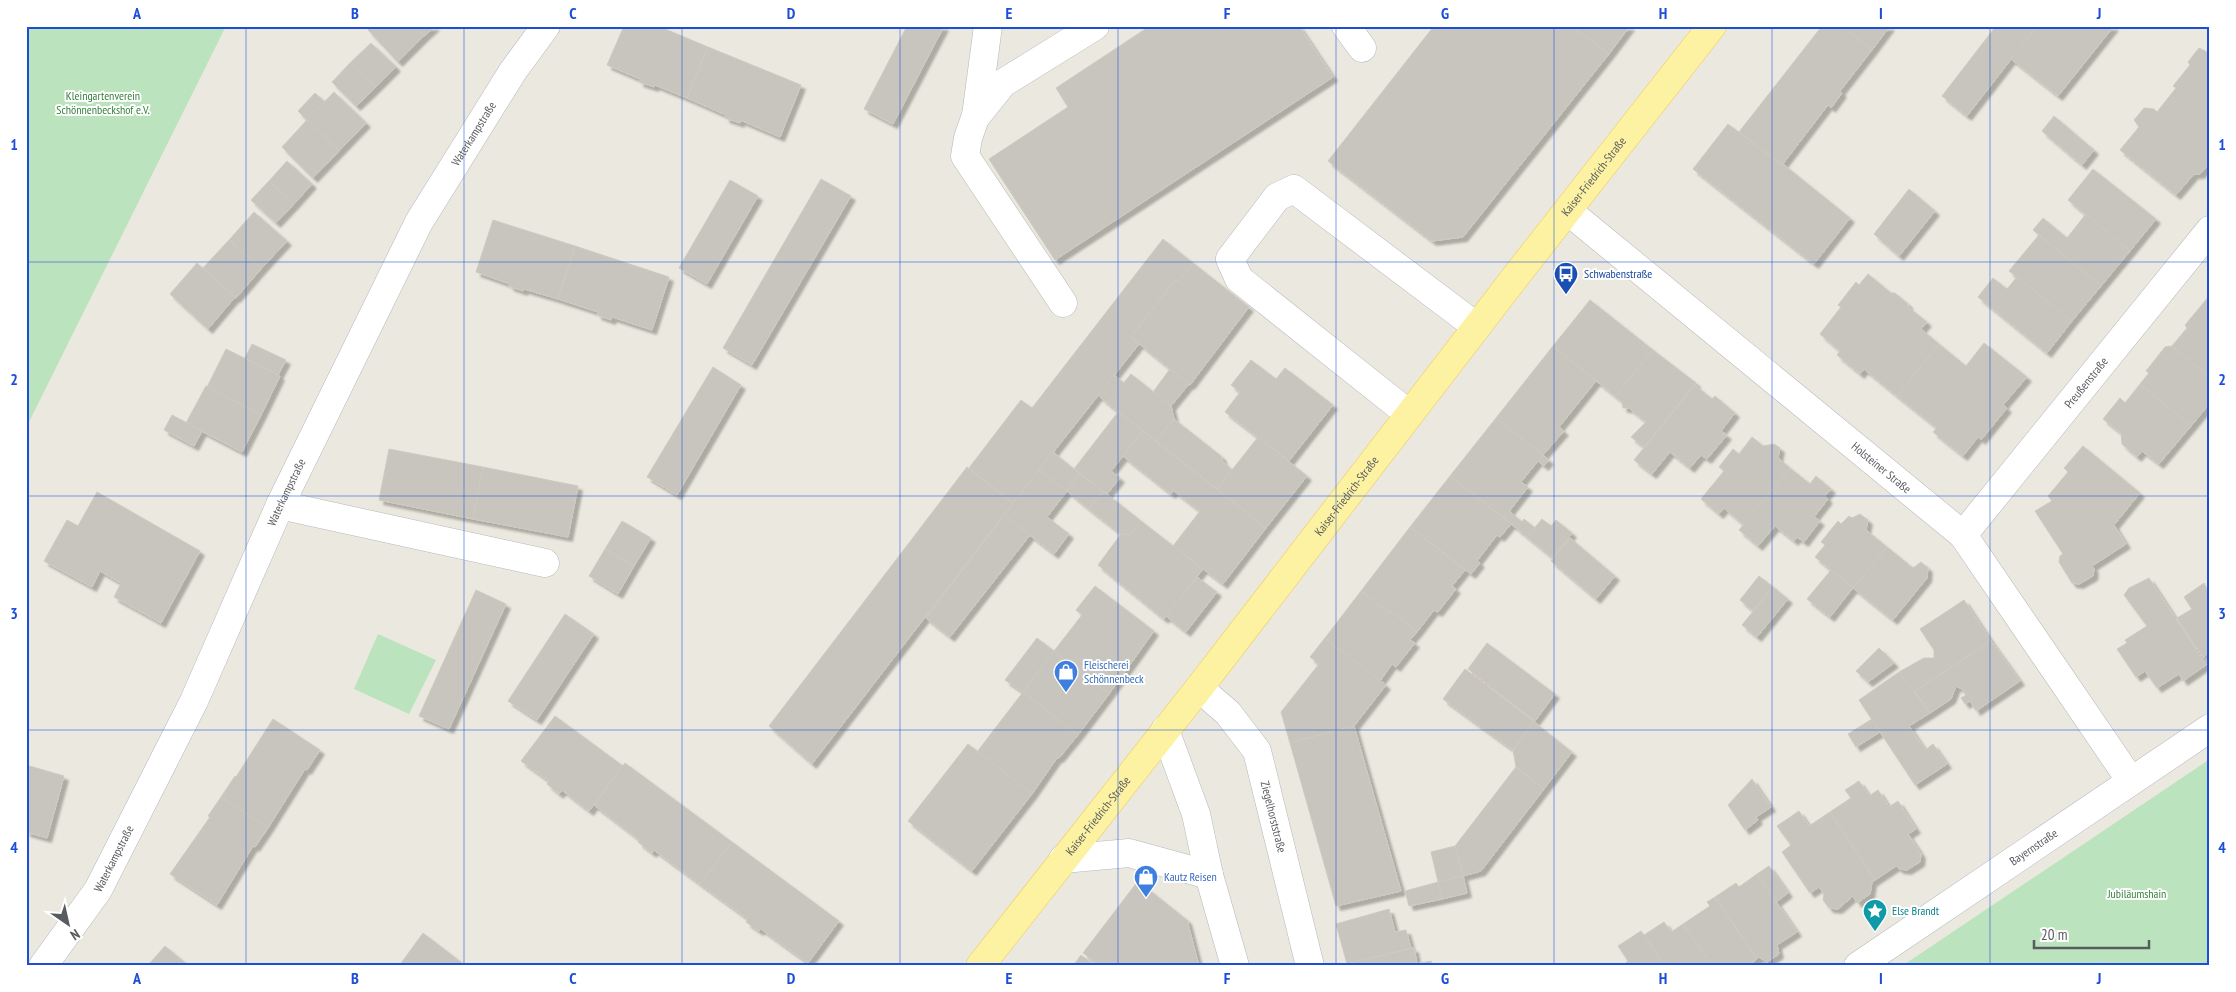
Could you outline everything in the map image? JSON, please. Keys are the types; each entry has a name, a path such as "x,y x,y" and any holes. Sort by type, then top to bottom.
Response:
{"main road":[{"name":"Kaiser-Friedrich-Straße","path":"980,966 1200,688 1409,414 1712,26"}],"street":[{"name":"Waterkampstraße","path":"43,966 98,890 194,701 280,505 419,222 513,71 546,26"},
{"path":"988,26 975,118 968,138 965,156 1063,303"},
{"path":"975,118 1003,83 1095,26"},
{"path":"1346,26 1362,48"},
{"path":"1409,414 1239,279 1230,259 1277,197 1294,189 1477,327"},
{"name":"Holsteiner Straße","path":"1568,211 1963,535 2131,781"},
{"name":"Preußenstraße","path":"1963,535 2210,230"},
{"path":"280,505 545,563"},
{"name":"Ziegelhorststraße","path":"1200,688 1228,713 1257,751 1310,966"},
{"name":"Bayernstraße","path":"1858,966 2210,728"},
{"path":"1165,730 1196,814 1210,875 1235,966"},
{"path":"1063,860 1129,853 1210,875"}],"green space":[{"name":"Kleingartenverein Schönnenbeckshof e.V.","path":"26,26 226,26 26,428"},
{"path":"378,634 436,660 409,714 354,689"},
{"name":"Jubiläumshain","path":"2210,759 2210,966 1902,966"}],"building":[{"path":"372,26 415,26 424,36 398,62 368,30"},
{"path":"415,26 435,26 424,36"},
{"path":"624,26 658,26 708,47 687,98 655,85 654,87 639,82 640,79 607,65"},
{"path":"907,26 944,26 893,124 864,109"},
{"path":"1150,26 1299,26 1333,77 1055,260 989,159 1068,107 1056,88"},
{"path":"1434,26 1572,26 1609,54 1463,237 1432,241 1328,161"},
{"path":"1572,26 1630,26 1609,54"},
{"path":"1822,26 1842,26 1872,50 1840,91 1842,93 1831,108 1828,105 1782,165 1739,132"},
{"path":"1842,26 1890,26 1872,50"},
{"path":"1996,26 2037,26 1967,116 1942,96"},
{"path":"2037,26 2114,26 2058,96 2011,59"},
{"path":"371,43 396,67 376,87 351,62"},
{"path":"708,47 801,85 780,137 740,120 740,123 725,118 726,115 687,98"},
{"path":"2199,48 2207,52 2210,49 2210,163 2200,174 2194,174 2176,195 2120,150 2139,127 2134,120 2144,108 2154,109 2157,112 2176,88 2173,86 2190,65 2188,62"},
{"path":"351,62 376,87 356,106 332,82"},
{"path":"334,92 366,123 339,151 307,120"},
{"path":"315,93 325,102 307,120 298,111"},
{"path":"2054,116 2094,150 2082,165 2042,131"},
{"path":"307,120 339,151 313,178 282,147"},
{"path":"1728,124 1783,164 1850,218 1814,264 1693,169"},
{"path":"287,161 312,184 294,204 269,181"},
{"path":"2093,169 2156,219 2130,251 2068,200"},
{"path":"821,179 851,196 752,365 723,348"},
{"path":"730,180 758,196 707,284 679,268"},
{"path":"269,181 294,204 276,223 251,200"},
{"path":"1909,189 1935,211 1899,256 1874,234"},
{"path":"254,212 287,241 261,269 229,240"},
{"path":"2086,214 2130,251 2101,286 2033,230 2043,218 2067,238"},
{"path":"493,220 575,246 558,299 524,289 523,291 509,286 510,284 476,272"},
{"path":"2039,235 2101,286 2072,321 2009,271"},
{"path":"1163,239 1193,263 1179,281 1175,280 1131,337 1139,344 1013,503 969,468 1021,400 1032,408"},
{"path":"229,240 261,269 236,298 203,268"},
{"path":"575,246 669,277 652,330 612,317 611,320 597,315 598,312 558,299"},
{"path":"197,263 235,297 208,329 170,294"},
{"path":"1193,263 1249,307 1190,385 1131,337 1175,280 1179,281"},
{"path":"1868,274 1891,293 1895,293 1908,304 1908,307 1927,322 1921,329 1939,344 1897,396 1864,369 1860,374 1837,355 1840,351 1820,334 1841,307 1838,305 1856,282 1859,285"},
{"path":"2017,277 2072,321 2047,353 1978,297 1993,278 2007,289"},
{"path":"2210,295 2210,378 2172,346 2187,328 2185,325"},
{"path":"1590,300 1653,350 1615,396 1553,346"},
{"path":"1984,343 2027,377 2003,405 2007,408 1981,440 1978,437 1963,456 1933,432 1937,428 1897,396 1939,344 1966,366"},
{"path":"252,344 286,360 278,375 245,358"},
{"path":"1553,346 1596,381 1559,427 1564,431 1543,455 1496,418"},
{"path":"2172,346 2210,378 2210,403 2191,426 2140,384 2149,373 2146,371 2165,347"},
{"path":"226,349 280,376 261,415 207,387"},
{"path":"1653,350 1696,383 1644,447 1631,437 1646,422 1629,408 1623,408 1622,402 1615,396"},
{"path":"1251,360 1276,379 1285,368 1333,405 1289,461 1225,412 1240,392 1231,385"},
{"path":"713,367 741,385 677,495 647,477"},
{"path":"1170,369 1189,384 1171,406 1153,392"},
{"path":"1131,374 1171,406 1174,419 1156,441 1107,403"},
{"path":"1114,375 1124,383 1107,403 1098,395"},
{"path":"2140,384 2191,426 2159,464 2142,451 2137,457 2122,444 2121,433 2103,419 2120,398 2125,403"},
{"path":"1695,385 1712,399 1715,396 1735,413 1721,431 1727,435 1707,459 1701,455 1690,468 1670,452 1652,474 1634,460"},
{"path":"206,386 261,415 242,452 186,423"},
{"path":"1118,412 1143,431 1111,471 1120,478 1107,494 1074,469"},
{"path":"172,415 202,431 194,446 164,430"},
{"path":"1496,418 1549,460 1544,466 1538,461 1521,482 1528,487 1504,518 1450,476"},
{"path":"1174,419 1221,456 1223,462 1232,470 1217,489 1156,441"},
{"path":"1143,431 1266,528 1223,584 1173,546 1200,511 1174,491 1171,494 1123,456"},
{"path":"1258,437 1307,476 1266,528 1217,489"},
{"path":"1752,437 1763,446 1774,444 1780,448 1778,458 1790,468 1744,525 1724,508 1719,514 1701,499 1724,471 1719,467 1733,449 1739,454"},
{"path":"2083,446 2140,493 2114,525 2126,544 2092,566 2094,569 2093,576 2079,584 2072,583 2059,562 2060,556 2063,554 2035,511 2052,501 2048,496 2068,472 2064,468"},
{"path":"389,449 483,467 473,519 379,500"},
{"path":"1053,452 1080,474 1067,491 1039,470"},
{"path":"483,467 578,486 568,537 473,519"},
{"path":"967,467 1013,503 812,764 769,726"},
{"path":"1790,468 1810,484 1816,476 1831,489 1825,496 1828,499 1814,517 1820,521 1804,542 1797,537 1794,541 1775,526 1758,546 1739,530"},
{"path":"1039,470 1067,491 1047,517 1069,534 1054,554 1004,515"},
{"path":"1080,474 1103,491 1089,509 1067,491"},
{"path":"1450,476 1511,524 1500,537 1497,535 1477,561 1480,563 1471,574 1410,527"},
{"path":"1103,491 1141,521 1129,535 1121,534 1089,509"},
{"path":"97,492 200,551 161,623 114,597 121,583 100,571 92,587 44,561 67,520 78,526"},
{"path":"1509,511 1522,522 1524,519 1535,528 1527,537 1504,518"},
{"path":"1860,514 1868,520 1866,530 1887,547 1853,588 1815,557 1825,545 1821,542 1838,521 1841,524 1849,516 1852,518"},
{"path":"1004,515 1030,535 950,637 926,618"},
{"path":"1542,519 1551,526 1556,520 1572,533 1553,558 1527,537"},
{"path":"622,521 651,538 634,566 605,549"},
{"path":"1141,521 1203,569 1164,619 1098,565 1121,534 1129,535"},
{"path":"1410,527 1465,570 1452,586 1456,589 1438,612 1434,610 1417,632 1391,611 1389,613 1361,591"},
{"path":"1570,538 1615,576 1596,599 1551,561"},
{"path":"1887,547 1913,568 1921,562 1928,568 1927,578 1893,620 1853,588"},
{"path":"605,549 634,566 618,594 589,576"},
{"path":"1831,570 1853,588 1830,617 1807,599"},
{"path":"1759,576 1773,587 1753,611 1740,600"},
{"path":"1197,577 1217,592 1186,632 1166,616"},
{"path":"2149,578 2206,665 2183,681 2179,674 2157,688 2145,671 2136,677 2117,649 2127,643 2125,640 2147,626 2124,595 2129,588"},
{"path":"2204,583 2210,595 2210,652 2203,657 2177,618 2192,609 2184,597"},
{"path":"1095,586 1154,631 1109,694 1054,651 1082,615 1076,610"},
{"path":"1773,587 1788,599 1757,637 1742,625"},
{"path":"476,590 506,604 449,729 419,716"},
{"path":"1361,591 1389,613 1391,611 1417,632 1410,640 1415,643 1396,667 1392,664 1380,681 1325,638"},
{"path":"1964,600 1991,641 1912,693 1899,672 1924,658 1934,658 1934,650 1920,629"},
{"path":"565,614 594,634 537,720 508,701"},
{"path":"1037,638 1054,651 1023,692 1005,680"},
{"path":"1325,638 1386,685 1354,726 1290,743 1281,712 1319,664 1310,657"},
{"path":"1991,641 2020,681 1976,711 1970,701 1965,704 1961,698 1966,695 1962,689 1956,686 1951,699 1930,713 1915,691"},
{"path":"1487,643 1555,694 1535,721 1468,669"},
{"path":"1879,648 1894,663 1868,682 1856,671"},
{"path":"1054,651 1109,694 1078,735 1023,692"},
{"path":"1465,669 1534,722 1513,750 1443,699"},
{"path":"1899,672 1930,713 1909,726 1925,750 1933,744 1947,764 1915,785 1859,700"},
{"path":"1023,692 1078,735 1057,758 1032,794 977,752"},
{"path":"555,716 623,766 589,811 562,790 559,794 547,784 549,781 521,761"},
{"path":"273,719 320,750 307,770 305,769 268,828 221,797"},
{"path":"1872,719 1880,732 1856,747 1848,734"},
{"path":"1534,722 1572,752 1544,789 1516,767 1513,750"},
{"path":"1354,726 1401,891 1336,906 1290,743"},
{"path":"968,744 1032,794 972,871 908,821"},
{"path":"625,763 732,842 700,884 654,850 652,853 638,842 640,840 594,805"},
{"path":"26,765 64,776 47,838 26,832"},
{"path":"1516,767 1544,789 1481,871 1463,876 1455,846"},
{"path":"1752,779 1771,807 1756,817 1758,820 1745,830 1728,805"},
{"path":"1859,781 1869,796 1878,790 1889,807 1898,801 1916,829 1908,834 1921,854 1920,862 1907,870 1899,869 1896,866 1875,880 1830,812 1851,798 1845,790"},
{"path":"221,797 268,828 255,847 253,846 217,905 170,874 210,817 208,816"},
{"path":"1799,811 1809,826 1830,812 1875,880 1872,882 1870,894 1857,903 1853,896 1838,909 1829,908 1823,900 1824,894 1819,887 1810,893 1782,852 1791,845 1777,826"},
{"path":"732,842 839,921 808,963 761,929 759,931 746,922 748,919 700,884"},
{"path":"1455,846 1463,876 1438,882 1431,852"},
{"path":"1769,866 1788,893 1776,902 1757,874"},
{"path":"1757,874 1797,932 1777,945 1779,954 1767,962 1759,957 1757,959 1715,897 1736,883 1739,887"},
{"path":"1463,876 1467,893 1442,899 1438,882"},
{"path":"1138,881 1187,920 1199,966 1164,966 1163,962 1151,966 1100,966 1083,953"},
{"path":"1438,882 1442,899 1409,906 1405,891"},
{"path":"1715,897 1757,959 1748,966 1712,966 1683,924 1710,906 1707,902"},
{"path":"1389,909 1395,932 1406,930 1411,948 1347,964 1336,924"},
{"path":"1664,922 1671,932 1683,924 1712,966 1665,966 1644,935"},
{"path":"1641,931 1665,966 1622,966 1628,961 1618,946"},
{"path":"423,933 466,966 399,966"},
{"path":"165,946 189,966 150,966 149,964"},
{"path":"1414,948 1417,964 1431,961 1432,966 1354,966 1353,962"},
{"path":"1081,955 1095,966 1073,966"}],"place":[{"name":"Schwabenstraße","path":"1566,295"},
{"name":"Fleischerei Schönnenbeck","path":"1066,693"},
{"name":"Kautz Reisen","path":"1146,898"},
{"name":"Else Brandt","path":"1875,932"}]}
